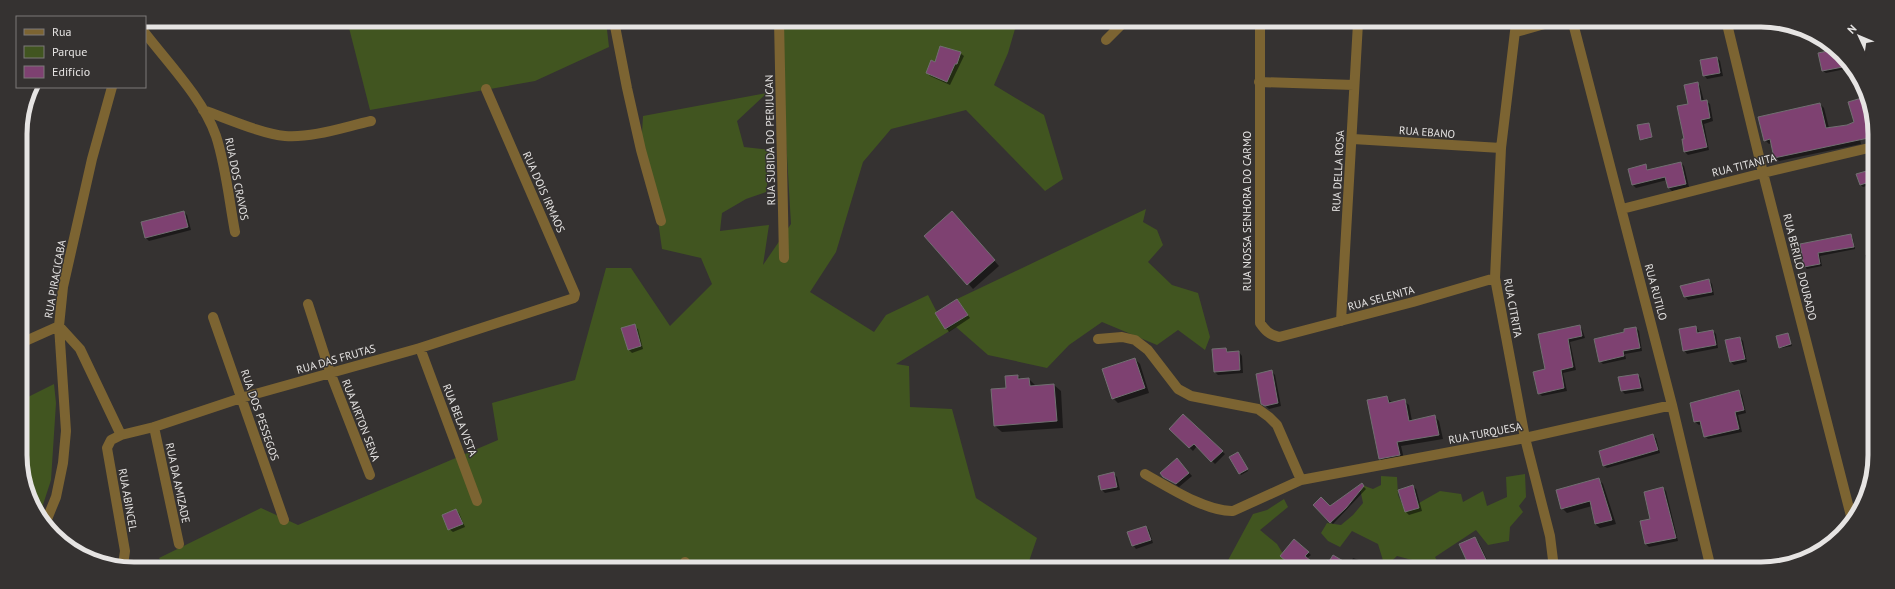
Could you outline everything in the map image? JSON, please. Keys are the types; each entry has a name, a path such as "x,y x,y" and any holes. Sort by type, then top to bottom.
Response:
{"street":[{"path":"615,27 641,150 661,221"},
{"name":"RUA SUBIDA DO PERIJUCAN","path":"779,27 784,258"},
{"path":"1106,40 1119,27"},
{"name":"RUA NOSSA SENHORA DO CARMO","path":"1260,27 1260,322 1271,336"},
{"name":"RUA DELLA ROSA","path":"1342,321 1353,139 1354,85 1358,27"},
{"name":"RUA RUTILO","path":"1573,27 1622,209 1672,405 1709,562"},
{"name":"RUA BERILO DOURADO","path":"1728,27 1763,173 1850,513"},
{"name":"RUA CITRITA","path":"1516,28 1500,148 1496,278 1525,438 1550,536 1553,562"},
{"name":"RUA DOS CRAVOS","path":"146,35 189,89 203,110 216,135 223,163 235,232"},
{"path":"1259,82 1354,85"},
{"name":"RUA PIRACICABA","path":"48,518 58,490 63,463 66,431 59,326 68,264 92,159 112,88"},
{"name":"RUA DOIS IRMAOS","path":"486,89 575,294 574,298 567,302"},
{"path":"203,110 263,131 284,136 306,135 371,122"},
{"name":"RUA EBANO","path":"1353,139 1500,148"},
{"name":"RUA TITANITA","path":"1622,209 1868,148"},
{"name":"RUA SELENITA","path":"1271,336 1278,337 1342,321 1496,278"},
{"name":"RUA DAS FRUTAS","path":"111,440 121,435 154,428 241,398 420,348 567,302"},
{"name":"RUA AIRTON SENA","path":"308,304 330,372 370,475"},
{"name":"RUA DOS PESSEGOS","path":"213,317 284,520"},
{"path":"27,340 59,326 80,349 121,435"},
{"path":"1098,338 1122,337 1135,340 1148,350 1178,389 1191,396 1258,409 1277,425 1301,480"},
{"name":"RUA BELA VISTA","path":"420,348 477,501"},
{"name":"RUA TURQUESA","path":"1145,474 1208,507 1222,512 1233,511 1301,480 1525,438 1672,405"},
{"name":"RUA DA AMIZADE","path":"154,428 179,544"},
{"name":"RUA ABINCEL","path":"111,440 107,448 125,551 124,561"}],"green space":[{"path":"349,27 607,27 609,47 535,81 370,110"},
{"path":"779,27 1016,27 1008,53 994,85 1044,115 1063,179 1045,191 966,110 891,129 863,162 836,252 810,292 874,332 886,315 928,295 946,330 968,315 957,299 1146,209 1143,222 1157,230 1163,245 1148,262 1172,285 1198,293 1210,337 1205,350 1178,330 1157,345 1102,322 1069,345 1047,368 988,355 956,327 896,364 909,366 910,407 952,409 976,498 1037,538 1029,562 161,562 159,558 261,508 298,525 498,440 492,403 575,380 606,268 631,268 670,326 712,284 701,258 662,249 655,199 641,150 643,116 767,93 737,121 744,147 772,150 766,192 746,199 722,213 720,231 769,225 763,265 791,224"},
{"path":"54,384 56,403 51,480 42,508 33,489 27,462 27,398"},
{"path":"1525,474 1526,497 1519,506 1523,512 1510,527 1509,541 1488,545 1476,530 1435,557 1438,562 1414,562 1412,560 1397,556 1390,562 1383,562 1378,544 1352,531 1340,547 1328,541 1321,533 1327,523 1341,525 1353,515 1363,503 1359,484 1373,489 1381,485 1381,476 1397,477 1398,495 1405,511 1440,491 1461,494 1463,502 1483,491 1487,506 1507,497 1506,477"},
{"path":"1284,499 1288,507 1260,530 1277,544 1285,557 1282,562 1227,562 1253,514 1267,510"}],"building":[{"path":"940,46 961,52 957,64 955,64 947,82 926,73 931,60 935,62"},
{"path":"1828,51 1837,58 1844,67 1822,71 1818,53"},
{"path":"1717,57 1720,73 1703,76 1700,60"},
{"path":"1698,82 1701,101 1707,100 1710,118 1701,120 1707,147 1684,152 1682,139 1684,139 1677,106 1688,104 1684,85"},
{"path":"1861,98 1866,113 1868,138 1774,158 1770,139 1764,141 1758,117 1820,103 1826,128 1847,125 1854,122 1848,102"},
{"path":"1649,123 1652,137 1640,140 1637,125"},
{"path":"1681,162 1686,184 1668,188 1665,177 1632,185 1628,169 1646,164 1647,170"},
{"path":"1868,171 1868,183 1860,185 1856,174"},
{"path":"184,211 188,227 145,238 141,222"},
{"path":"952,211 995,260 967,285 924,236"},
{"path":"1851,234 1854,247 1818,253 1820,264 1804,267 1800,244"},
{"path":"1709,279 1712,292 1684,297 1680,286"},
{"path":"957,299 968,315 945,329 935,313"},
{"path":"635,324 641,346 628,350 621,328"},
{"path":"1580,325 1582,336 1568,339 1573,367 1561,370 1564,388 1538,394 1533,372 1545,369 1538,334"},
{"path":"1696,326 1697,333 1713,330 1716,345 1683,351 1679,329"},
{"path":"1636,327 1640,348 1623,351 1624,356 1599,362 1594,339 1624,332 1624,329"},
{"path":"1788,333 1791,344 1779,348 1776,336"},
{"path":"1740,337 1745,359 1730,362 1725,340"},
{"path":"1226,348 1227,352 1239,351 1240,370 1214,372 1212,349"},
{"path":"1135,358 1145,388 1112,399 1102,369"},
{"path":"1272,370 1278,403 1265,406 1261,404 1256,374"},
{"path":"1638,374 1641,388 1621,391 1618,377"},
{"path":"1018,375 1018,379 1029,378 1030,386 1054,384 1057,421 994,426 991,389 1006,388 1005,376"},
{"path":"1739,390 1744,410 1735,412 1739,429 1704,437 1700,421 1694,422 1690,403"},
{"path":"1387,396 1389,403 1405,399 1409,421 1435,415 1439,435 1397,442 1400,455 1379,459 1367,400"},
{"path":"1183,414 1223,451 1211,462 1194,444 1189,448 1169,429"},
{"path":"1653,434 1658,450 1603,466 1599,451"},
{"path":"1238,452 1248,469 1239,474 1229,457"},
{"path":"1177,458 1189,473 1176,484 1163,477 1160,473"},
{"path":"1114,472 1117,487 1101,490 1098,476"},
{"path":"1599,478 1612,520 1595,524 1590,501 1561,509 1556,490"},
{"path":"1362,483 1364,486 1346,508 1330,523 1313,505 1321,497 1330,506"},
{"path":"1413,485 1419,508 1405,512 1398,490"},
{"path":"1663,487 1676,538 1645,544 1640,521 1650,519 1644,492"},
{"path":"456,509 463,524 448,530 442,515"},
{"path":"1146,526 1151,540 1132,546 1127,532"},
{"path":"1475,537 1487,562 1467,562 1459,544"},
{"path":"1294,539 1309,552 1305,556 1312,562 1287,562 1280,556"},
{"path":"1333,555 1345,562 1329,562"}]}
